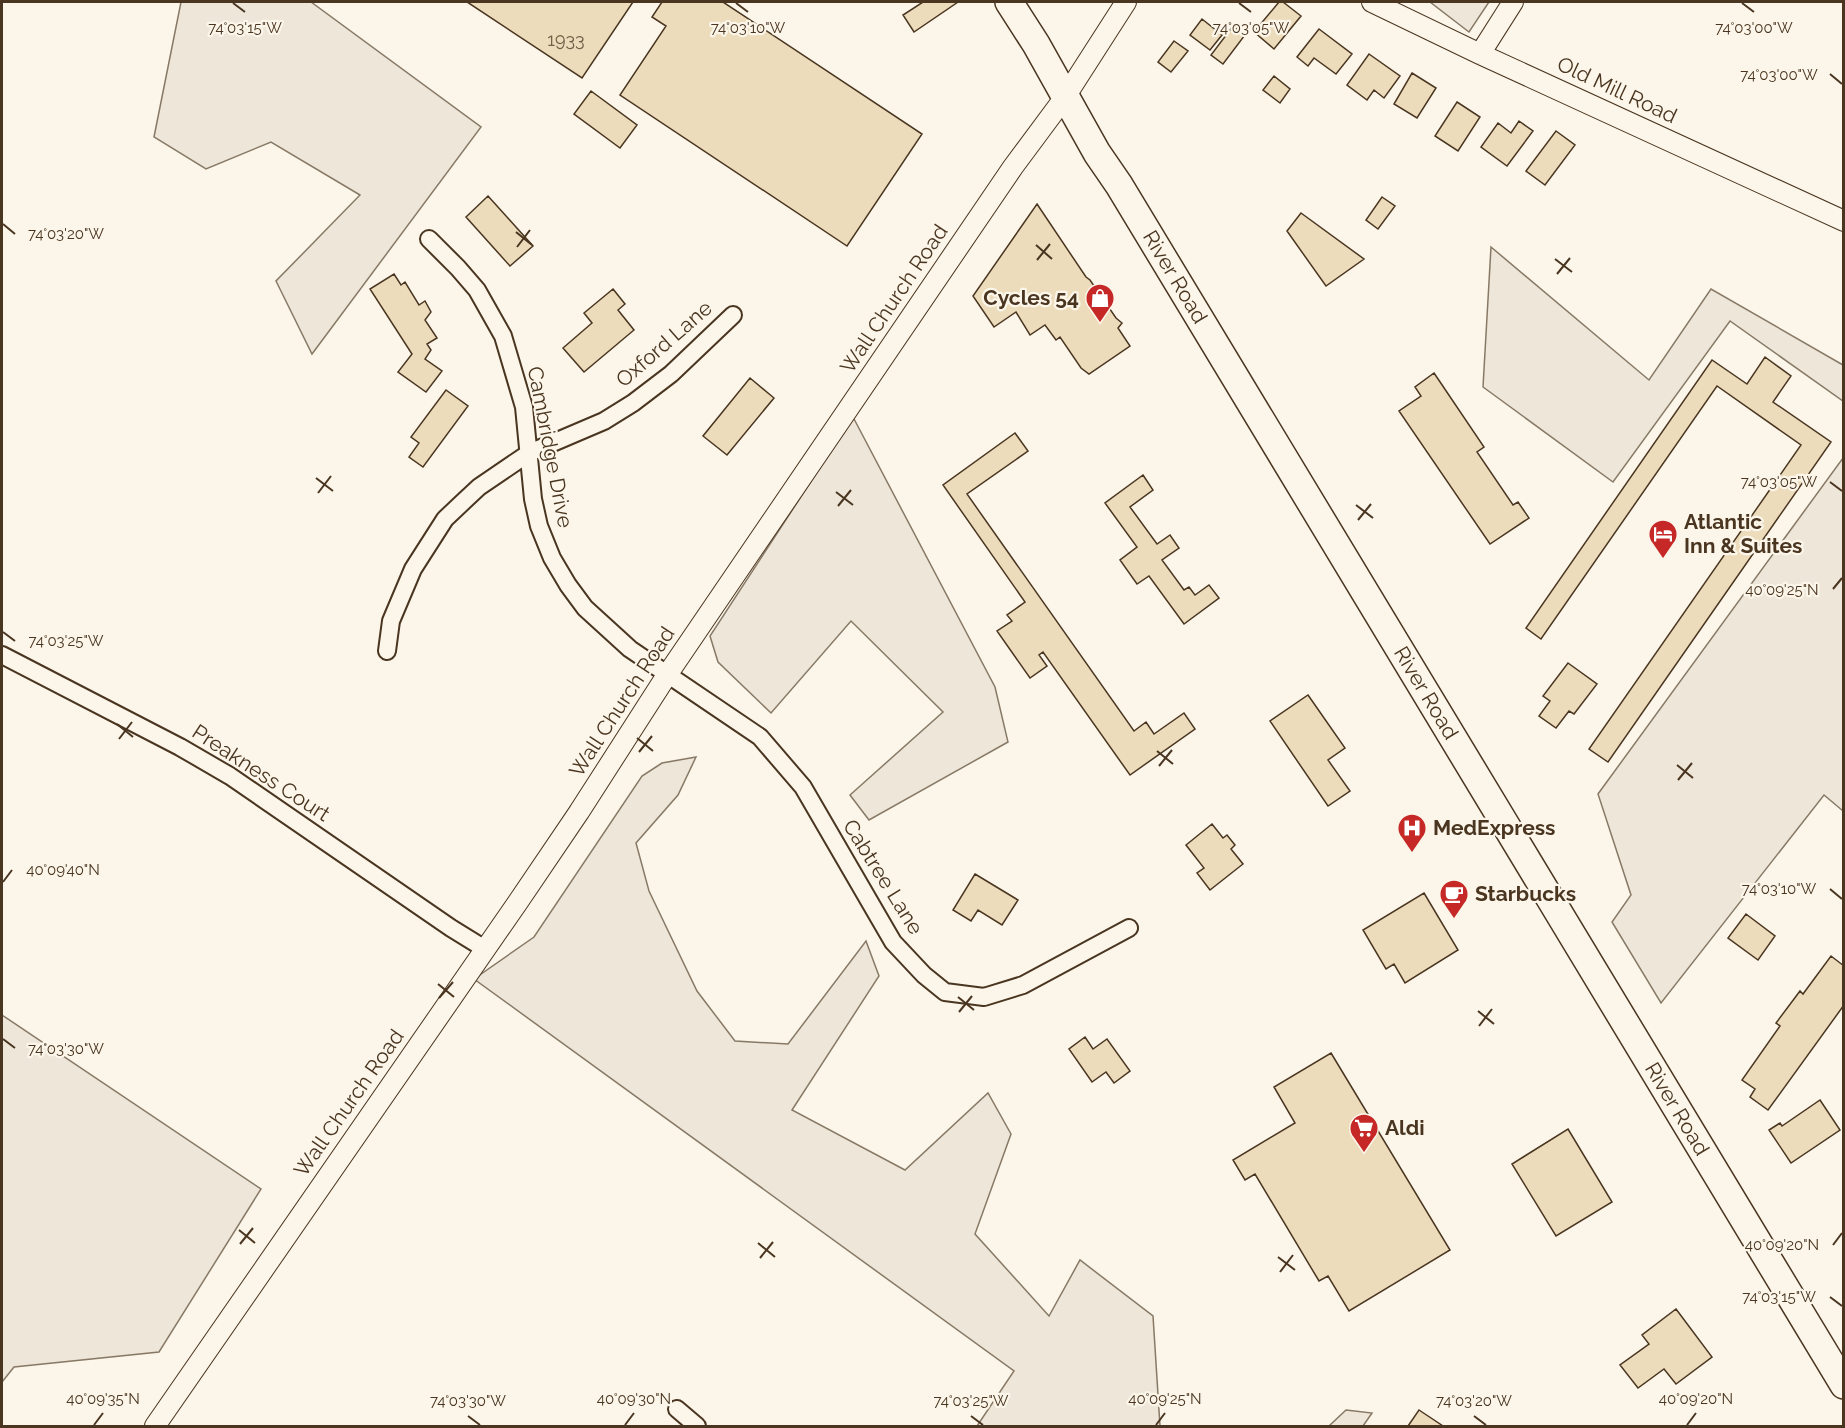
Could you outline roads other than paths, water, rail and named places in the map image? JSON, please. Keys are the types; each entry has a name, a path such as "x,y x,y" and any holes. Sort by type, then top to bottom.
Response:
{"highway":[{"name":"River Road","path":"1009,2 1844,1385"}],"street":[{"name":"Wall Church Road","path":"155,1426 579,812 667,675 1013,167 1065,97 1126,2"},
{"name":"Old Mill Road","path":"1372,2 1844,221"},
{"path":"1480,54 1513,2"},
{"name":"Cambridge Drive","path":"429,239 477,290 503,336 524,407 533,500 539,526 552,558 585,608 630,649 667,675"},
{"name":"Oxford Lane","path":"387,651 391,621 400,597 413,569 445,519 479,487 529,453 604,421 633,403 671,374 733,315"},
{"name":"Preakness Court","path":"2,655 180,747 230,776 485,949"},
{"name":"Cabtree Lane","path":"667,675 760,737 803,787 893,942 924,975 945,992 984,997 1023,985 1129,928"},
{"path":"677,1409 696,1426"}],"place":[{"name":"Cycles 54","path":"1100,324"},
{"name":"Atlantic Inn & Suites","path":"1663,560"},
{"name":"MedExpress","path":"1412,854"},
{"name":"Starbucks","path":"1454,920"},
{"name":"Aldi","path":"1364,1154"}]}
